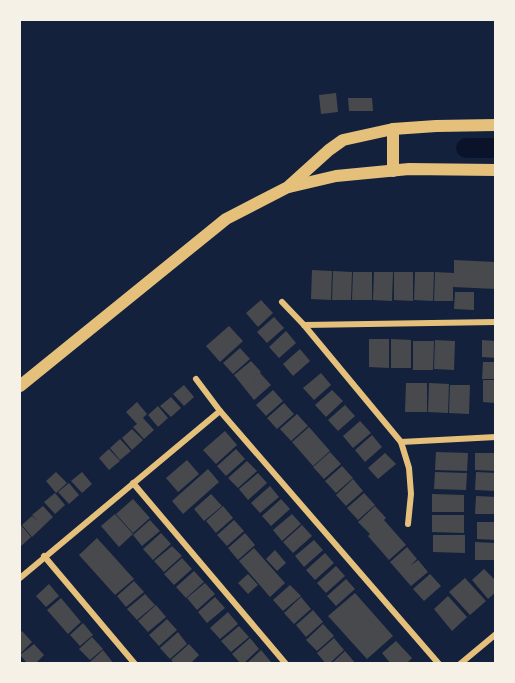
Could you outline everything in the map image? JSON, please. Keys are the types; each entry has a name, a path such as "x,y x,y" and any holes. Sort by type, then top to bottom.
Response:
{"main road":[{"path":"288,187 329,150 344,140 393,129 495,125"},
{"path":"393,129 393,171"},
{"path":"20,386 226,219 288,187 336,176 409,169 495,170"}],"street":[{"path":"282,302 304,325 401,442 410,468 411,494 408,524"},
{"path":"304,325 495,322"},
{"path":"196,379 220,411 439,663"},
{"path":"20,578 220,411"},
{"path":"401,442 495,437"},
{"path":"133,483 286,663"},
{"path":"44,556 135,663"},
{"path":"460,663 495,634"}],"building":[{"path":"336,93 338,112 321,114 319,95"},
{"path":"348,98 372,98 373,111 349,111"},
{"path":"454,260 496,262 496,289 453,287 453,301 434,301 435,272 454,273"},
{"path":"312,270 332,271 331,300 311,299"},
{"path":"333,271 352,272 351,300 332,300"},
{"path":"353,272 372,272 372,300 352,300"},
{"path":"374,272 393,272 392,301 373,300"},
{"path":"394,272 413,272 413,301 394,300"},
{"path":"415,272 434,272 433,301 414,300"},
{"path":"455,292 474,292 474,310 454,309"},
{"path":"261,300 273,313 258,327 246,313"},
{"path":"274,317 284,328 267,343 257,332"},
{"path":"229,326 243,341 220,362 206,346"},
{"path":"286,331 296,343 279,358 269,347"},
{"path":"369,339 389,339 389,368 369,367"},
{"path":"391,339 411,340 411,368 391,368"},
{"path":"435,340 455,341 454,370 434,369"},
{"path":"482,340 496,341 496,358 482,357"},
{"path":"413,341 434,341 433,370 413,370"},
{"path":"240,348 250,359 233,374 223,363"},
{"path":"300,349 310,361 293,376 283,364"},
{"path":"251,361 261,372 254,378 260,373 271,385 254,400 234,375"},
{"path":"483,362 496,362 496,379 482,379"},
{"path":"321,373 331,385 314,400 303,388"},
{"path":"483,380 496,380 496,403 483,402"},
{"path":"406,383 427,383 427,412 405,412"},
{"path":"429,383 449,384 448,413 428,412"},
{"path":"184,385 194,397 184,406 173,394"},
{"path":"450,385 470,385 469,414 449,413"},
{"path":"273,390 283,401 266,416 256,405"},
{"path":"332,390 343,401 326,417 315,405"},
{"path":"171,397 181,408 171,417 160,406"},
{"path":"137,402 147,414 143,418 154,430 144,439 133,427 137,424 126,412"},
{"path":"284,403 294,414 277,429 267,418"},
{"path":"345,405 355,416 338,431 328,420"},
{"path":"158,406 168,418 158,427 148,415"},
{"path":"297,414 308,426 291,441 280,429"},
{"path":"360,421 371,433 353,448 343,436"},
{"path":"309,427 330,451 313,466 292,442"},
{"path":"132,429 143,440 132,450 122,438"},
{"path":"225,431 237,445 216,464 203,450"},
{"path":"372,435 382,447 365,462 355,450"},
{"path":"120,439 131,451 120,460 110,448"},
{"path":"109,449 120,461 109,470 99,458"},
{"path":"236,449 245,459 226,476 217,466"},
{"path":"330,452 341,464 324,479 313,467"},
{"path":"436,452 468,453 467,471 435,470"},
{"path":"385,453 396,464 378,479 368,468"},
{"path":"475,453 496,453 496,471 475,470"},
{"path":"187,460 199,474 178,492 166,478"},
{"path":"247,461 257,471 238,488 228,478"},
{"path":"342,466 353,478 336,493 325,481"},
{"path":"208,469 219,482 183,514 172,501"},
{"path":"56,472 67,483 56,493 46,481"},
{"path":"82,472 92,484 82,493 71,481"},
{"path":"435,472 467,473 466,490 434,489"},
{"path":"476,472 496,473 496,491 475,490"},
{"path":"258,473 267,483 248,500 239,489"},
{"path":"353,479 363,491 346,506 336,495"},
{"path":"69,483 79,495 69,504 58,492"},
{"path":"270,486 279,497 260,513 251,503"},
{"path":"55,493 65,505 55,514 44,502"},
{"path":"364,493 375,505 358,520 347,508"},
{"path":"211,494 222,506 204,521 194,509"},
{"path":"432,494 464,495 464,512 432,512"},
{"path":"476,496 496,497 496,514 475,514"},
{"path":"133,499 150,518 133,533 116,514"},
{"path":"281,499 290,509 271,526 262,516"},
{"path":"43,506 53,517 32,537 22,525 32,516 39,522 32,515"},
{"path":"223,506 233,518 216,533 206,521"},
{"path":"375,506 406,545 389,560 358,522"},
{"path":"115,514 133,534 119,547 101,526"},
{"path":"292,514 301,524 282,541 273,530"},
{"path":"432,515 464,515 464,533 432,532"},
{"path":"150,520 160,531 142,546 133,535"},
{"path":"234,520 244,531 227,546 217,535"},
{"path":"477,522 496,522 496,540 477,539"},
{"path":"20,524 31,537 20,547"},
{"path":"302,525 312,536 293,553 283,542"},
{"path":"161,533 171,544 153,560 143,549"},
{"path":"245,533 255,545 238,560 228,548"},
{"path":"433,535 465,535 465,553 433,552"},
{"path":"97,538 134,579 115,595 79,555"},
{"path":"314,540 323,550 304,567 295,556"},
{"path":"475,542 496,543 496,560 475,560"},
{"path":"172,546 182,556 164,572 154,561"},
{"path":"407,547 417,559 410,566 418,560 428,572 411,586 390,562"},
{"path":"254,548 285,583 270,597 239,561"},
{"path":"275,550 286,563 277,571 266,559"},
{"path":"325,553 334,563 315,580 306,570"},
{"path":"182,558 192,569 174,585 164,574"},
{"path":"336,566 345,576 326,593 317,583"},
{"path":"484,569 496,581 496,592 488,599 472,580"},
{"path":"194,571 204,582 186,598 176,587"},
{"path":"248,574 258,585 248,594 238,583"},
{"path":"430,574 441,586 424,601 413,589"},
{"path":"465,578 486,601 470,615 449,592"},
{"path":"346,579 355,589 336,606 327,596"},
{"path":"134,581 144,592 126,607 117,596"},
{"path":"205,583 215,594 197,610 187,598"},
{"path":"49,584 59,596 46,607 36,596"},
{"path":"290,585 301,596 283,611 273,600"},
{"path":"355,593 393,636 367,659 328,616"},
{"path":"145,594 155,605 137,620 127,609"},
{"path":"448,596 467,617 452,631 434,609"},
{"path":"215,597 225,608 207,623 198,612"},
{"path":"301,597 311,609 294,624 284,613"},
{"path":"61,598 81,622 68,634 47,610"},
{"path":"156,605 166,617 148,632 138,621"},
{"path":"313,610 323,622 306,637 296,625"},
{"path":"228,612 238,624 220,639 210,628"},
{"path":"167,619 177,630 159,646 149,635"},
{"path":"83,623 93,635 80,646 70,635"},
{"path":"323,624 334,636 317,651 306,640"},
{"path":"239,626 249,637 231,652 221,641"},
{"path":"22,631 32,642 20,654 20,633"},
{"path":"178,632 187,644 170,659 160,648"},
{"path":"92,637 103,649 90,660 79,649"},
{"path":"250,638 259,649 241,664 232,654"},
{"path":"334,638 344,650 329,664 326,664 317,653"},
{"path":"396,641 412,658 406,664 391,664 382,653"},
{"path":"34,644 44,655 35,664 28,664 20,655"},
{"path":"189,644 199,655 190,664 175,664 171,660"},
{"path":"103,650 114,664 92,664 90,662"},
{"path":"261,650 271,662 269,664 246,664"},
{"path":"345,651 356,664 331,664"}],"waterway":[{"path":"466,148 496,148"}]}
